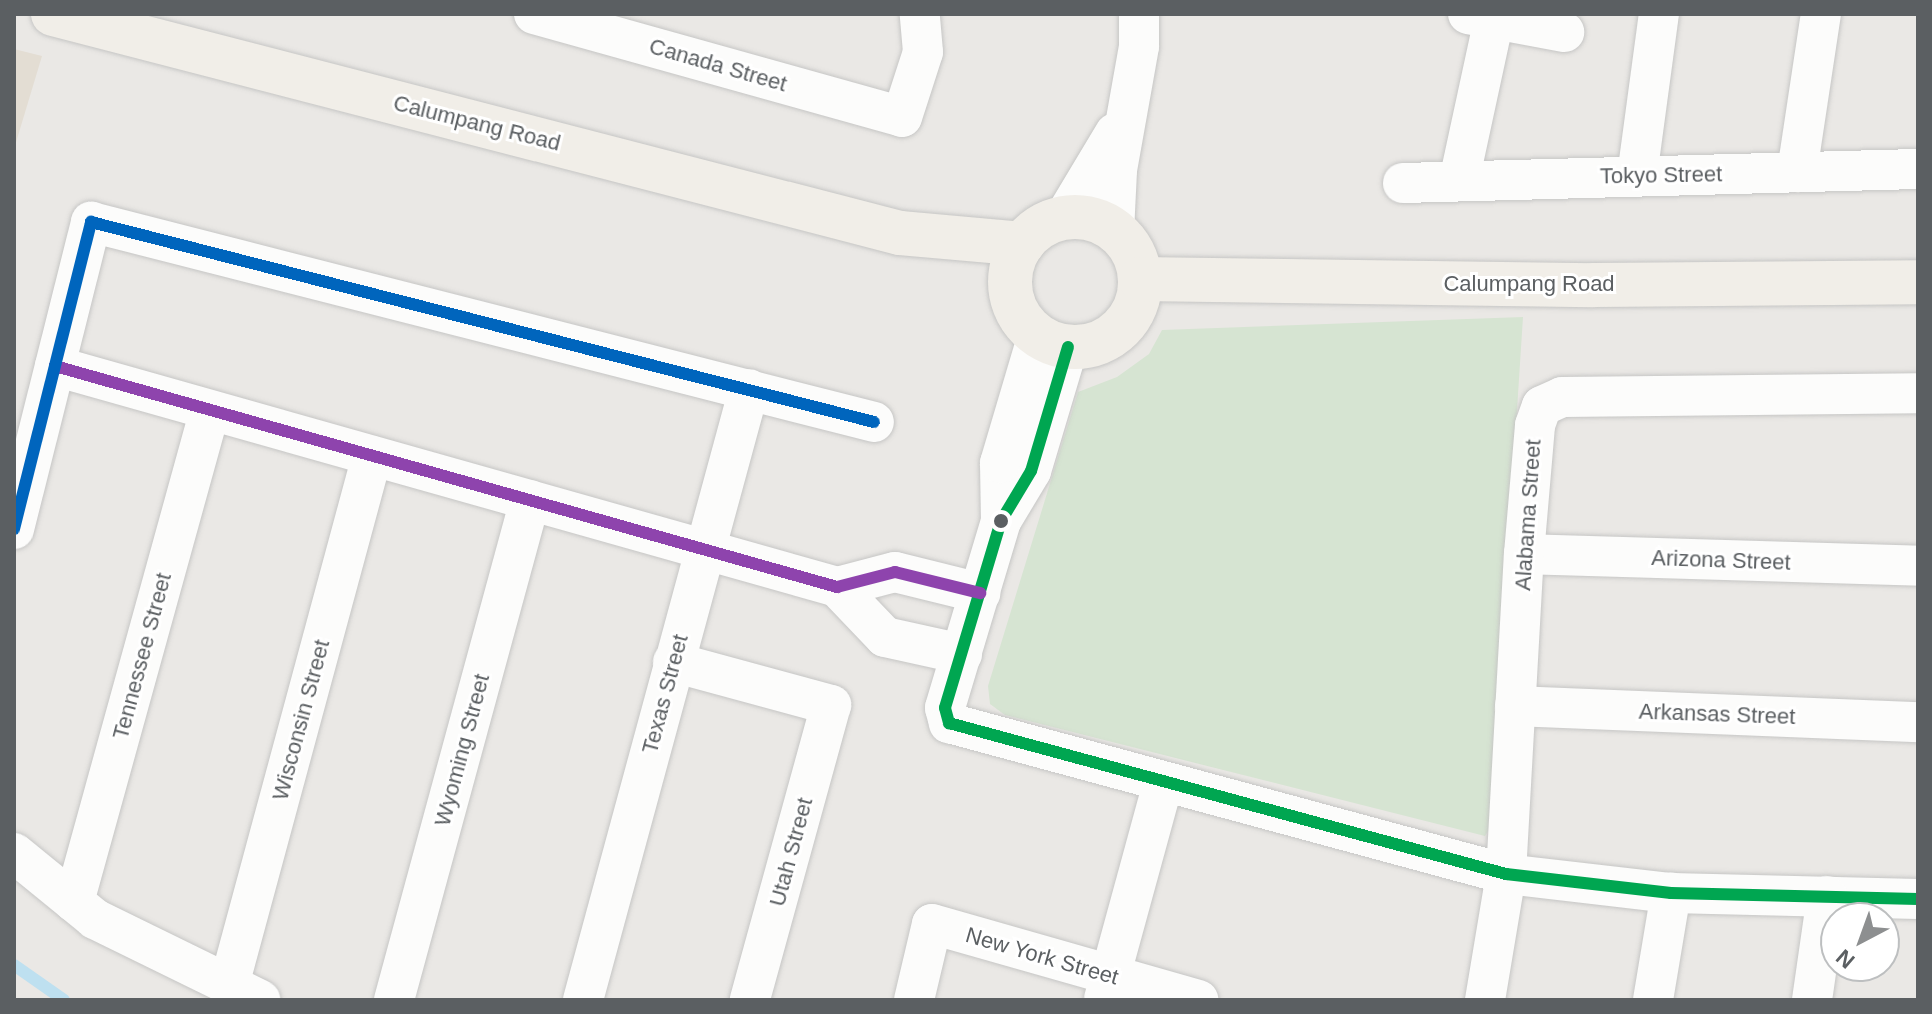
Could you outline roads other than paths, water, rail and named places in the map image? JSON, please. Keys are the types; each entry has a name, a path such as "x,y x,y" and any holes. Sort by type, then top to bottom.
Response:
{"main road":[{"name":"Calumpang Road","path":"53,14 1016,263"},
{"path":"1064,218 1091,219 1114,232 1132,252 1140,279 1135,306 1119,330 1095,344 1053,341 1023,321 1016,263 1041,227 1064,218"},
{"name":"Calumpang Road","path":"1140,279 1577,285 1918,282"}],"street":[{"name":"Canada Street","path":"534,14 902,117 923,52 920,14"},
{"path":"1114,232 1126,112 1139,46 1139,14"},
{"path":"1637,176 1659,14"},
{"path":"1797,172 1821,14"},
{"path":"1459,181 1481,16 1564,32"},
{"path":"1064,218 1126,112"},
{"name":"Tokyo Street","path":"1403,183 1918,169"},
{"path":"14,529 91,222 874,422"},
{"path":"1053,341 1031,471 1001,521 945,708 949,723 1506,874 1671,893 1918,899"},
{"path":"55,366 837,587 895,572 980,593"},
{"name":"Texas Street","path":"583,1000 703,549 749,389"},
{"name":"Alabama Street","path":"1485,1000 1506,874 1524,554 1535,425 1542,406 1562,397 1918,393"},
{"name":"Tennessee Street","path":"74,902 210,410"},
{"name":"Wisconsin Street","path":"244,992 372,456"},
{"name":"Wyoming Street","path":"394,1000 530,500"},
{"name":"Arizona Street","path":"1524,554 1918,566"},
{"path":"837,587 885,637 962,654"},
{"name":"Utah Street","path":"673,662 831,705 750,1000"},
{"name":"Arkansas Street","path":"1515,706 1918,722"},
{"path":"1107,987 1163,783"},
{"path":"14,853 95,919 244,992"},
{"path":"1653,1000 1671,893"},
{"path":"1812,1000 1827,896"},
{"name":"New York Street","path":"914,1000 932,924 1107,987 1198,1000"}],"waterway":[{"path":"14,965 64,1000"}]}
